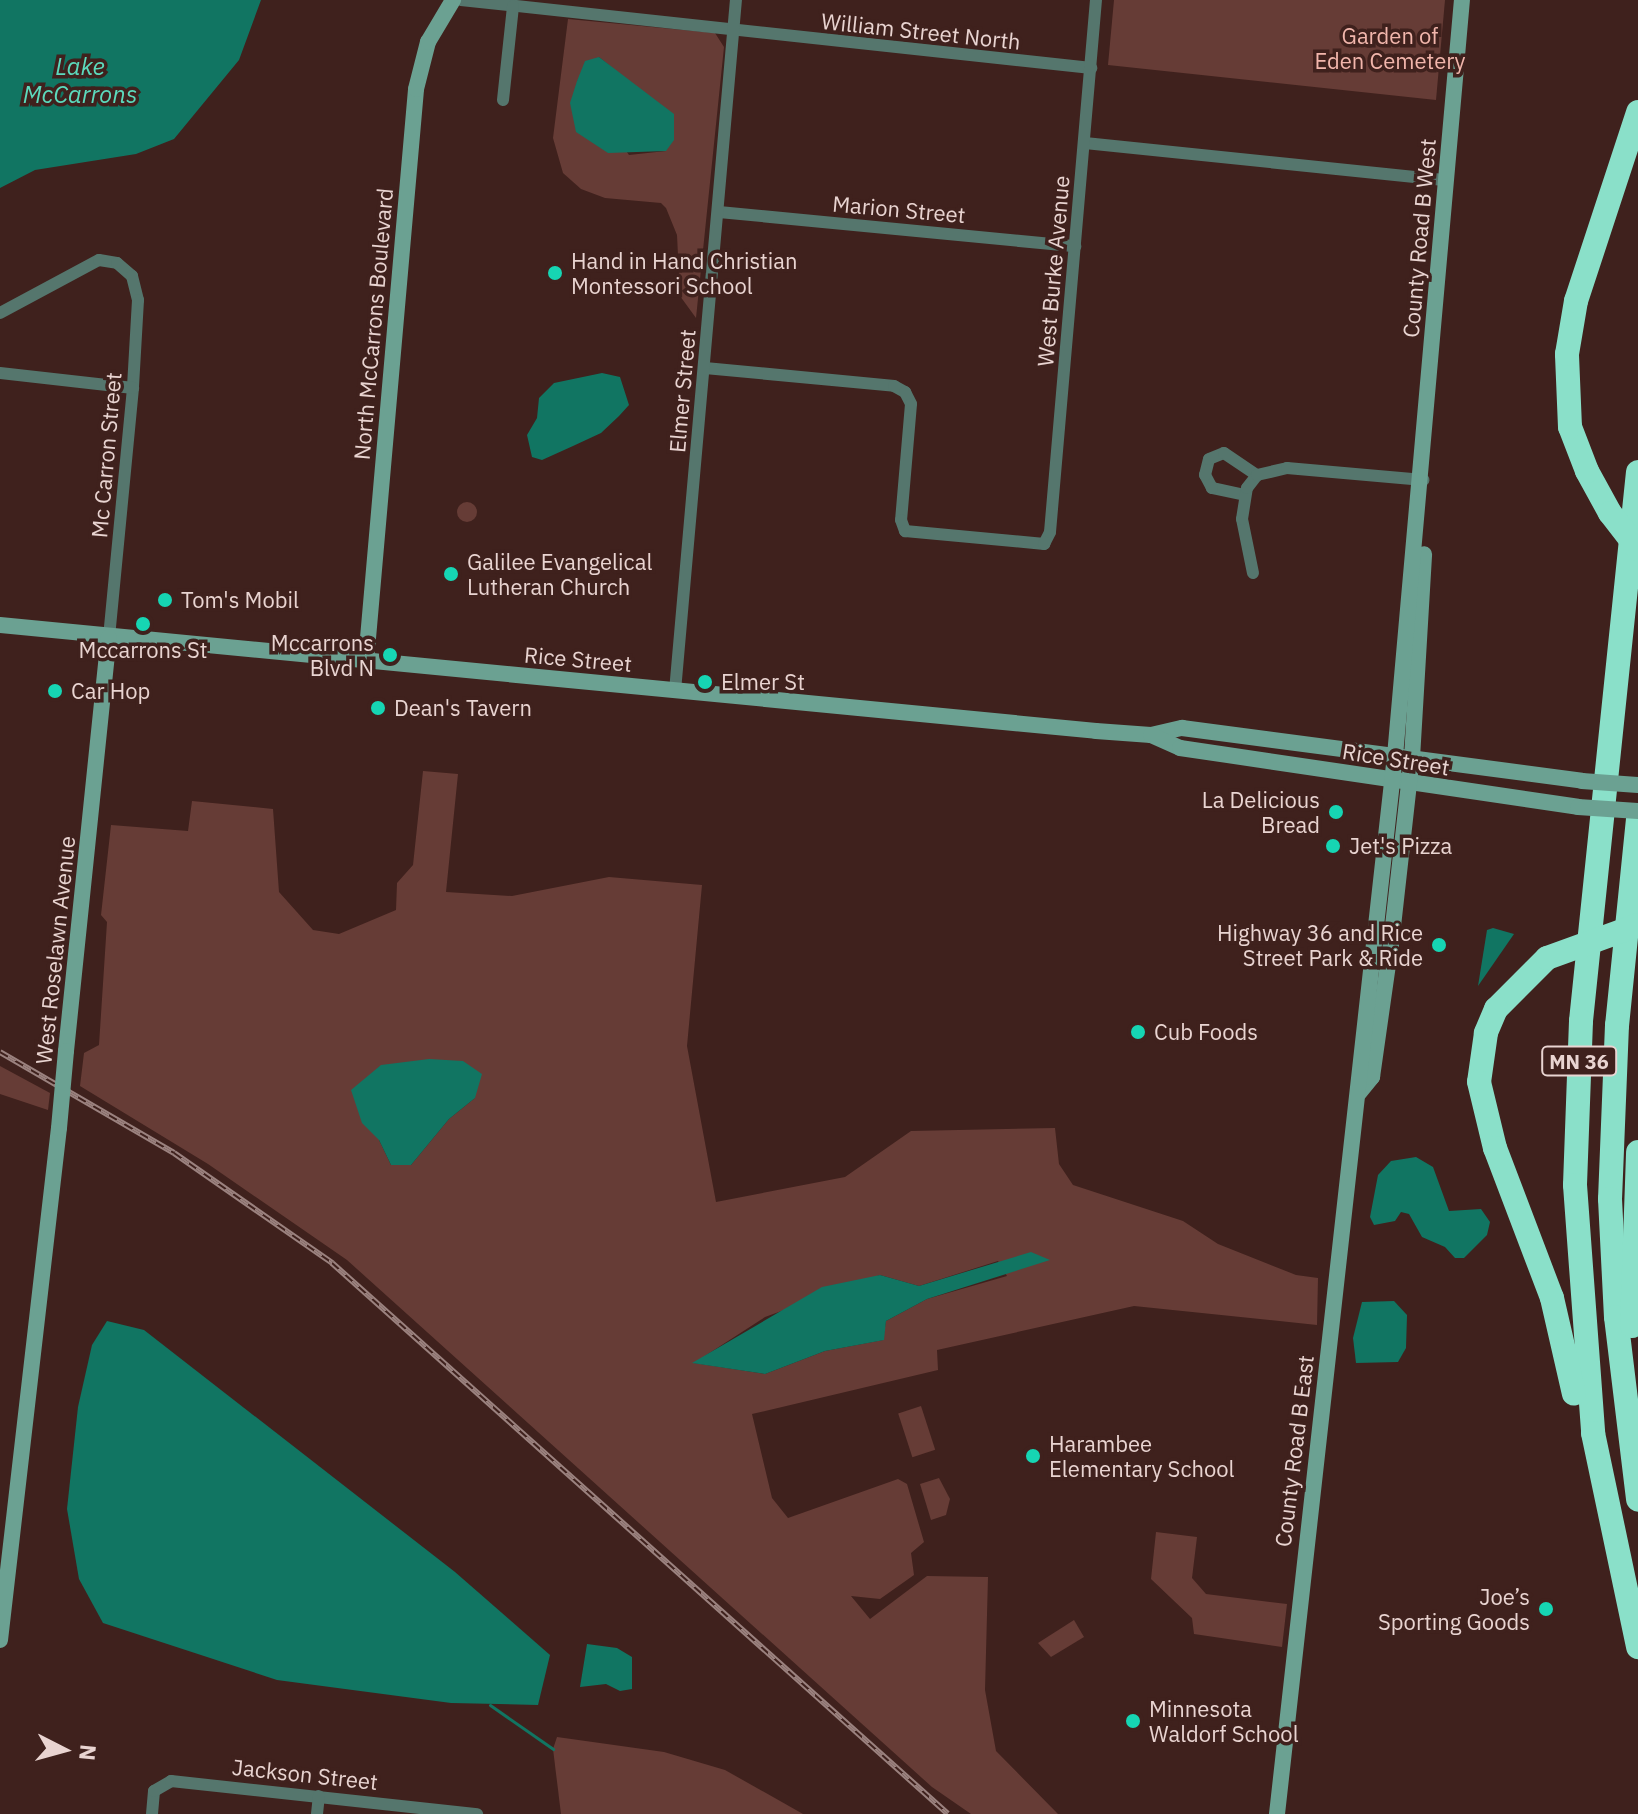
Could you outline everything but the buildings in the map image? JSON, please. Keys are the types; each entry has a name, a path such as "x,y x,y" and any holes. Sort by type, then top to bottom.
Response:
{"highway":[{"path":"1638,112 1579,288 1567,354 1570,427 1610,513 1638,549"},
{"name":"MN 36","path":"1638,472 1581,1021 1575,1137 1578,1273 1593,1433 1638,1648"},
{"name":"MN 36","path":"1637,1492 1616,1317 1610,1199 1616,1038 1638,819"},
{"path":"1638,925 1547,958 1496,1009 1486,1033 1479,1082 1495,1148 1552,1298 1603,1539 1638,1648"},
{"path":"1637,1492 1631,1241 1638,1152"}],"street":[{"name":"North McCarrons Boulevard","path":"366,661 416,89 428,42 453,0"},
{"name":"William Street North","path":"461,0 1091,68"},
{"name":"Elmer Street","path":"675,691 736,29 736,0"},
{"name":"West Burke Avenue","path":"705,368 894,386 905,392 911,404 901,520 905,531 1044,544 1050,532 1096,0"},
{"name":"County Road B West","path":"1400,783 1425,585 1423,480 1462,0"},
{"path":"503,100 513,7"},
{"path":"1085,143 1446,180"},
{"name":"Marion Street","path":"719,212 1075,246"},
{"name":"Mc Carron Street","path":"0,313 99,260 117,263 132,276 138,300 133,388 109,637"},
{"path":"0,373 133,388"},
{"path":"1245,495 1212,488 1205,475 1209,459 1224,453 1257,475"},
{"path":"1253,573 1243,531 1245,495 1257,475 1287,468 1423,480"},
{"name":"Rice Street","path":"0,625 1151,735 1182,728 1582,781 1638,785"},
{"name":"West Roselawn Avenue","path":"0,1640 3,1585 45,1269 109,637"},
{"name":"Rice Street","path":"1151,735 1180,748 1400,783 1578,807 1638,811"},
{"name":"County Road B East","path":"1277,1814 1359,1093 1357,1074 1400,783"},
{"name":"Jackson Street","path":"152,1814 154,1791 166,1782 477,1814"},
{"path":"317,1814 319,1796"}],"green space":[{"name":"Garden of Eden Cemetery","path":"1114,0 1445,0 1436,100 1108,65"},
{"path":"568,19 715,33 724,47 696,318 680,296 677,235 666,208 661,203 605,198 581,189 563,173 553,138","holes":["599,57 642,92 666,151 629,155 577,81"]},
{"path":"467,502 474,505 477,512 474,519 467,522 460,519 457,512 460,505"},
{"path":"423,771 458,774 446,892 512,896 609,877 702,885 687,1046 716,1202 845,1177 911,1131 1055,1128 1059,1164 1073,1185 1183,1221 1218,1244 1296,1275 1318,1278 1317,1325 1134,1306 937,1350 938,1370 752,1414 772,1498 788,1518 898,1479 907,1484 924,1542 911,1553 914,1575 880,1599 851,1596 870,1619 927,1576 988,1577 985,1690 996,1751 1058,1814 971,1814 932,1787 347,1260 208,1164 80,1086 84,1053 99,1045 107,922 101,915 111,825 188,831 192,801 273,809 279,892 313,930 339,934 396,910 397,883 413,865","holes":["475,1098 449,1119 411,1165 391,1165 379,1140","998,1261 1007,1276 927,1299 886,1321 883,1340 825,1351 765,1374 694,1363 765,1317 880,1275 919,1286"]},
{"path":"0,1066 50,1093 48,1110 0,1094"},
{"path":"921,1406 935,1450 912,1457 898,1413"},
{"path":"939,1478 950,1499 946,1515 931,1520 920,1484"},
{"path":"1156,1532 1197,1537 1192,1578 1206,1594 1287,1604 1282,1647 1194,1634 1192,1618 1151,1579"},
{"path":"1074,1620 1084,1637 1051,1657 1038,1643"},
{"path":"557,1737 664,1752 725,1770 803,1814 561,1814 553,1749"}],"water":[{"name":"Lake McCarrons","path":"0,0 261,0 239,60 174,139 136,154 35,170 0,188"},
{"path":"599,57 674,114 674,140 666,151 608,153 576,132 570,103 585,61"},
{"path":"602,373 620,377 629,405 601,433 542,460 532,457 527,435 537,418 539,398 554,383"},
{"path":"1493,928 1514,934 1478,986 1487,930"},
{"path":"429,1059 463,1061 482,1074 475,1098 449,1119 411,1165 391,1165 379,1140 362,1123 351,1090 381,1065"},
{"path":"1416,1157 1433,1167 1449,1211 1481,1209 1490,1222 1487,1235 1464,1258 1455,1258 1445,1247 1422,1237 1409,1214 1401,1212 1395,1221 1374,1225 1370,1217 1378,1175 1391,1161"},
{"path":"1031,1252 1050,1260 927,1299 886,1321 884,1340 825,1351 765,1374 692,1363 822,1287 880,1275 919,1286"},
{"path":"1394,1301 1407,1315 1406,1348 1398,1362 1356,1363 1353,1338 1362,1302"},
{"path":"107,1321 144,1330 455,1572 550,1655 538,1705 451,1703 277,1680 103,1623 79,1579 67,1509 78,1407 92,1345"},
{"path":"587,1644 617,1648 632,1657 632,1689 620,1691 606,1684 580,1687"}],"waterway":[{"path":"490,1705 553,1749"}],"railway":[{"path":"0,1052 174,1153 332,1263 948,1814"}],"place":[{"name":"Hand in Hand Christian Montessori School","path":"555,273"},
{"name":"Galilee Evangelical Lutheran Church","path":"451,574"},
{"name":"Tom's Mobil","path":"165,600"},
{"name":"Mccarrons St","path":"143,624"},
{"name":"Mccarrons Blvd N","path":"390,655"},
{"name":"Elmer St","path":"705,682"},
{"name":"Car Hop","path":"55,691"},
{"name":"Dean's Tavern","path":"378,708"},
{"name":"La Delicious Bread","path":"1336,812"},
{"name":"Jet's Pizza","path":"1333,846"},
{"name":"Highway 36 and Rice Street Park & Ride","path":"1439,945"},
{"name":"Cub Foods","path":"1138,1032"},
{"name":"Harambee Elementary School","path":"1033,1456"},
{"name":"Joe’s Sporting Goods","path":"1546,1609"},
{"name":"Minnesota Waldorf School","path":"1133,1721"}]}
